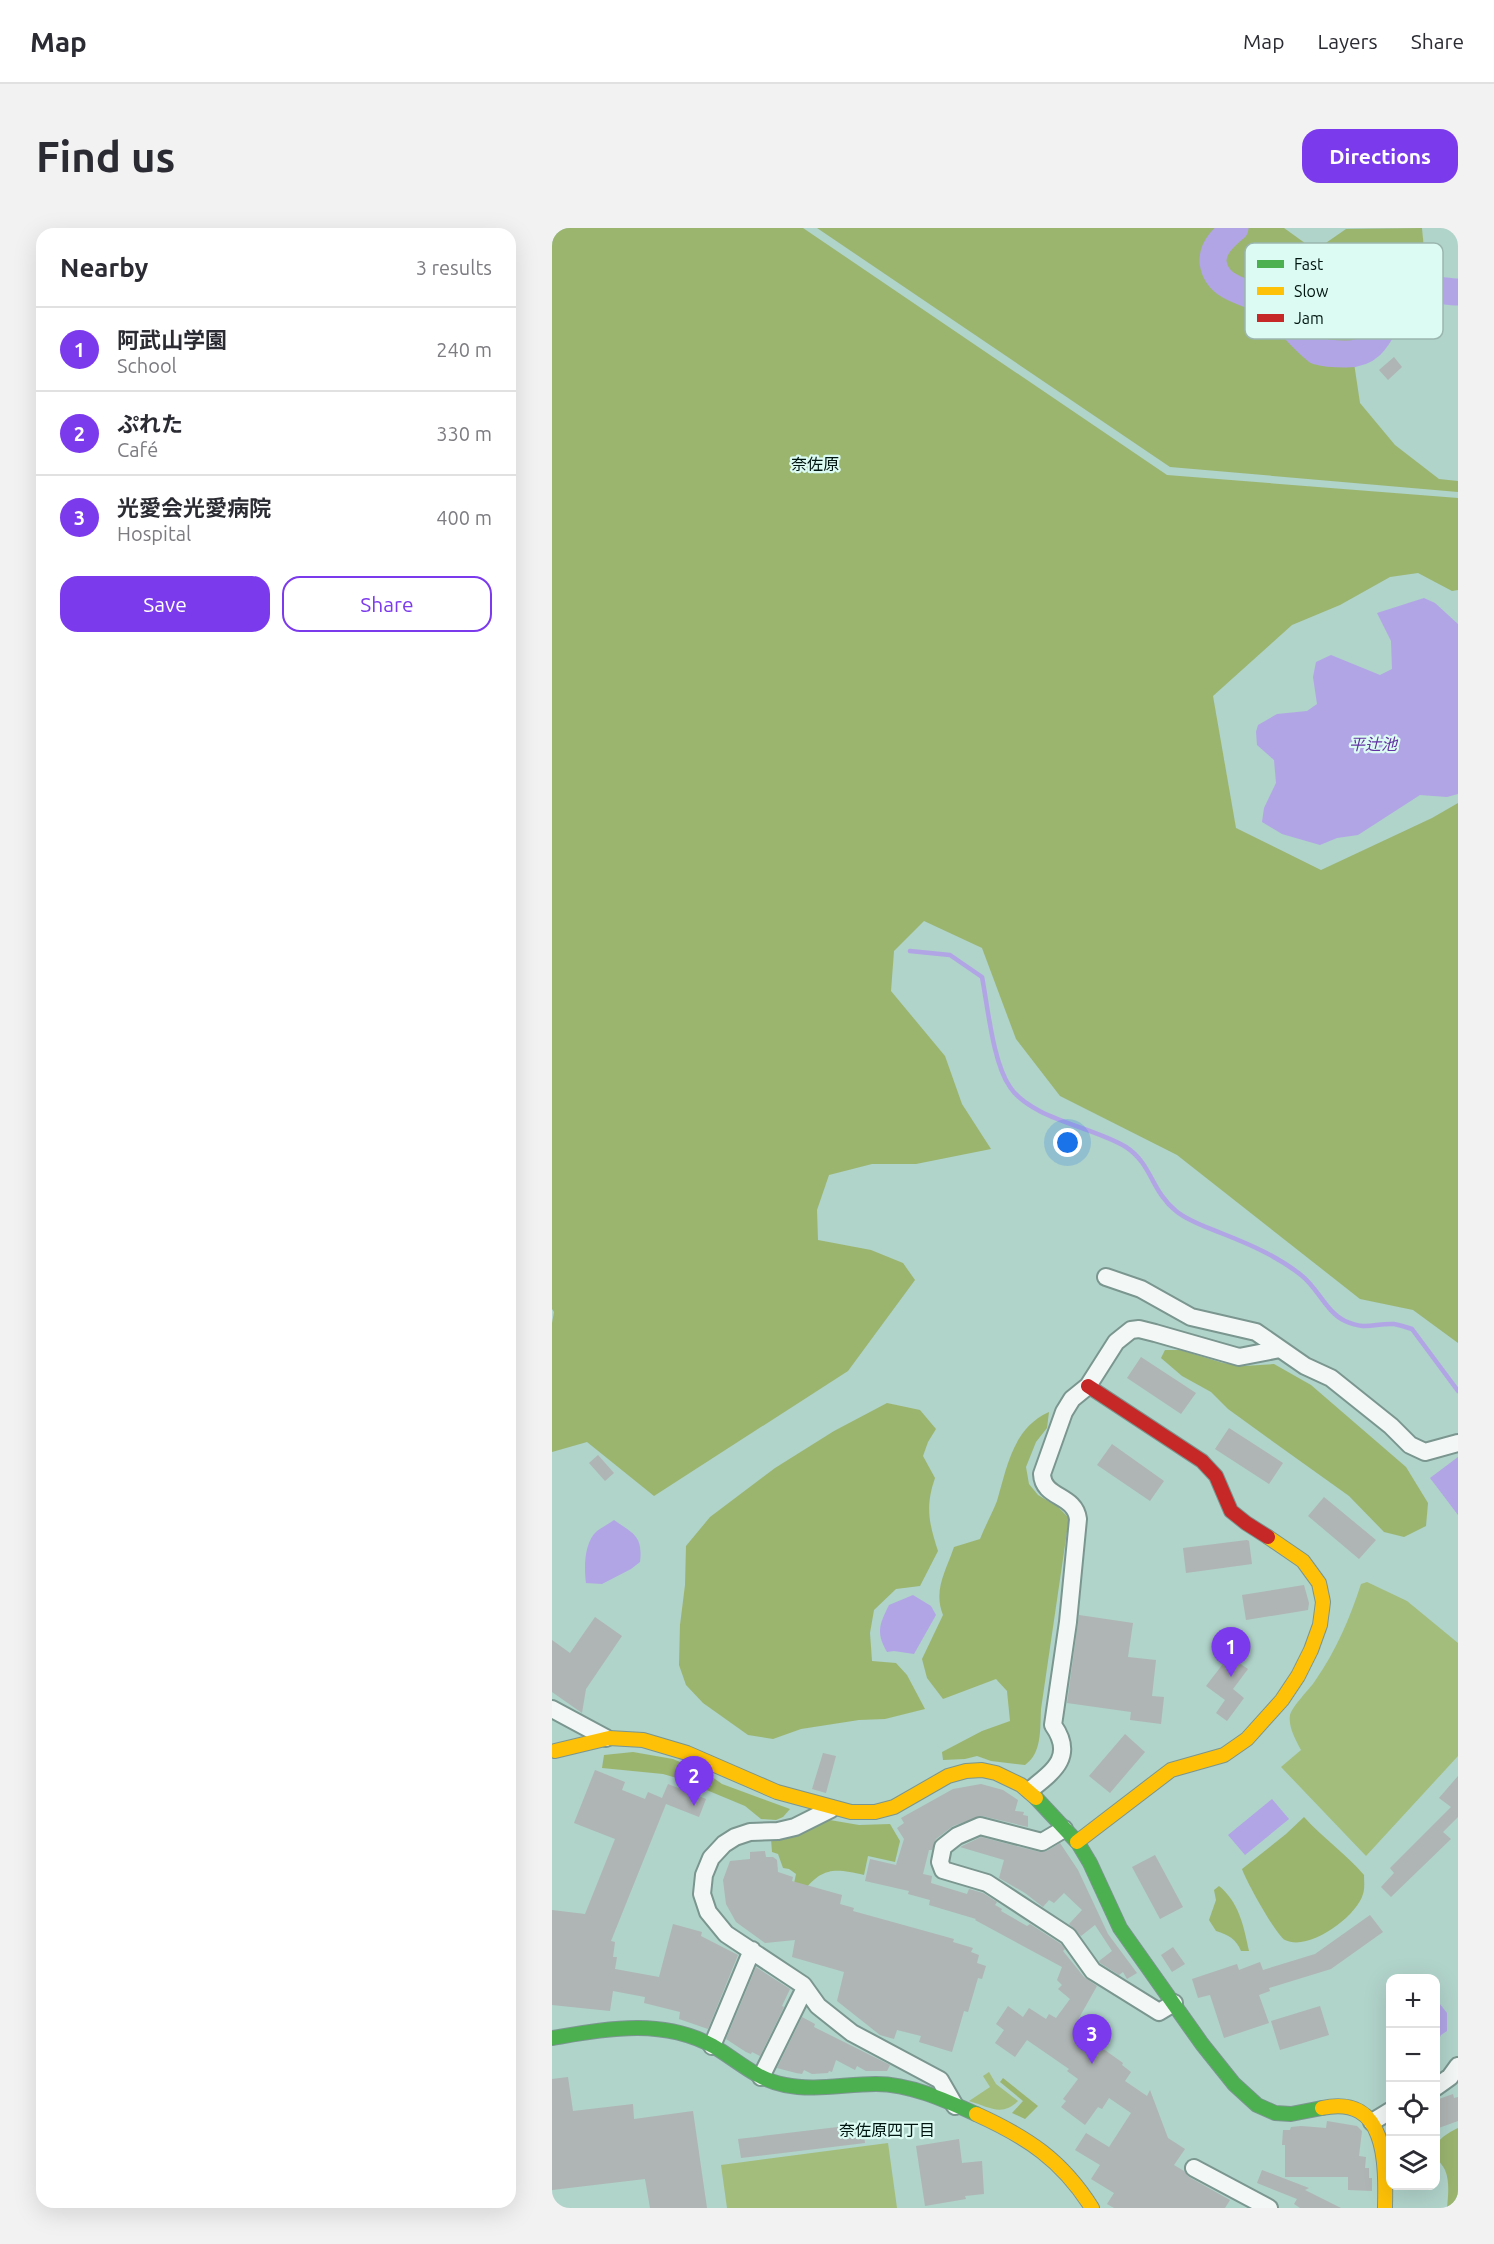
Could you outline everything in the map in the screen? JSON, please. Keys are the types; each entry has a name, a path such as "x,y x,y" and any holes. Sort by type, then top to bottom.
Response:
{"street":[{"path":"1106,1277 1141,1289 1191,1317 1256,1332 1305,1366 1331,1378 1391,1426 1410,1445 1425,1452 1458,1443"},
{"path":"1030,1790 1056,1768 1062,1750 1060,1736 1053,1725 1068,1622 1078,1519 1071,1502 1046,1488 1042,1474 1064,1412 1072,1399 1088,1386 1116,1342 1131,1330 1139,1329 1155,1333 1239,1357 1280,1349"},
{"path":"1077,1842 1171,1770 1232,1751 1251,1736 1285,1698 1298,1678 1322,1626 1324,1602 1320,1584 1310,1567 1274,1538 1234,1514 1226,1504 1216,1476 1202,1461 1088,1386"},
{"path":"552,1709 606,1738"},
{"path":"555,1751 606,1738 627,1738 682,1750 756,1783 831,1809 857,1814 884,1810 900,1804 948,1776 968,1771 1000,1773 1019,1782 1030,1790 1077,1842 1120,1928 1238,2088 1268,2111 1286,2114 1344,2106 1363,2113 1372,2122 1382,2146 1386,2170 1385,2208"},
{"path":"831,1809 787,1829 750,1833 735,1837 724,1844 711,1858 704,1875 702,1885 708,1912 719,1928 776,1965 805,1988 818,2006 852,2034 940,2080 955,2106"},
{"path":"1064,1829 1042,1842 980,1826 957,1836 943,1847 940,1862 943,1870 987,1883 1068,1936 1094,1971 1159,2012 1174,2003"},
{"path":"712,2046 752,1950"},
{"path":"762,2077 805,1988"},
{"path":"552,2038 637,2026 676,2032 712,2046 762,2077 783,2085 800,2087 881,2083 914,2091 993,2123 1040,2148 1069,2175 1092,2208"},
{"path":"1440,2084 1450,2077 1458,2066"},
{"path":"1372,2122 1386,2113"},
{"path":"1194,2168 1269,2208"}],"green space":[{"path":"552,228 803,228 1167,475 1458,498 1458,590 1452,591 1418,573 1390,577 1340,605 1292,625 1213,696 1236,828 1321,870 1432,818 1458,803 1458,1343 1413,1310 1360,1299 1177,1155 1060,1096 1016,1039 982,948 924,921 894,951 891,991 945,1056 962,1104 991,1149 916,1164 872,1164 829,1175 817,1210 818,1240 871,1250 903,1263 915,1280 848,1371 654,1496 587,1442 552,1452 552,1323 554,1312 552,1309"},
{"path":"817,228 1223,228 1209,249 1207,263 1214,287 1245,302 1245,339 1292,339 1308,354 1354,363 1360,403 1395,445 1439,479 1458,481 1458,492 1170,467"},
{"path":"1243,228 1284,228 1305,243 1245,243 1245,285 1223,274 1221,267 1221,254 1232,237"},
{"path":"1422,228 1423,243 1326,243 1346,229"},
{"path":"1312,339 1371,339 1358,350 1327,350"},
{"path":"1165,1350 1180,1350 1223,1363 1244,1366 1274,1364 1311,1385 1406,1467 1428,1503 1426,1526 1404,1537 1384,1532 1349,1496 1228,1409 1211,1392 1182,1376 1161,1358"},
{"path":"887,1403 920,1410 936,1429 923,1456 935,1478 929,1515 938,1551 920,1586 896,1589 874,1610 870,1633 872,1661 896,1663 907,1675 925,1709 885,1719 859,1720 801,1729 773,1739 748,1735 703,1703 686,1685 679,1665 686,1546 710,1517 775,1468 834,1431"},
{"path":"1049,1412 1047,1428 1036,1442 1026,1467 1029,1484 1038,1495 1058,1507 1069,1518 1037,1748 1031,1760 1025,1765 991,1761 977,1756 943,1760 942,1752 982,1731 1010,1721 1007,1691 996,1679 943,1699 927,1678 922,1659 943,1615 939,1597 942,1581 954,1547 980,1539 997,1501 1008,1462 1019,1438 1037,1419"},
{"path":"1367,1582 1407,1601 1458,1643 1458,1756 1366,1856 1281,1767 1301,1750 1290,1724 1290,1715 1330,1658 1361,1584"},
{"path":"633,1752 673,1759 708,1774 722,1784 790,1809 783,1817 776,1820 761,1819 745,1806 680,1779 663,1774 602,1768 604,1755"},
{"path":"1304,1817 1364,1875 1364,1887 1359,1903 1331,1930 1319,1937 1295,1942 1285,1940 1275,1928 1242,1869"},
{"path":"824,1819 859,1825 890,1824 900,1841 895,1862 868,1856 864,1875 844,1871 829,1872 816,1878 802,1893 792,1893 796,1874 783,1868 778,1854 772,1852 771,1839"},
{"path":"1219,1886 1236,1907 1243,1924 1249,1951 1241,1951 1231,1938 1216,1931 1209,1920 1216,1900 1214,1890"},
{"path":"989,2072 996,2084 1018,2101 1012,2106 1001,2110 969,2101 990,2087 983,2076"},
{"path":"1003,2078 1038,2106 1025,2119 1012,2113 1023,2101 1000,2082"},
{"path":"1458,2128 1458,2208 1447,2208 1448,2179 1440,2162 1440,2141"},
{"path":"888,2143 897,2208 727,2208 721,2165"}],"water":[{"name":"平辻池","path":"1424,598 1435,603 1458,624 1458,794 1447,797 1420,795 1358,835 1337,838 1320,845 1282,834 1262,822 1264,808 1276,783 1274,760 1257,745 1258,725 1277,714 1307,711 1317,704 1313,677 1316,662 1331,655 1380,675 1392,669 1391,641 1377,613"},
{"path":"1458,1457 1458,1515 1430,1478"},
{"path":"614,1520 636,1536 640,1546 640,1562 602,1584 586,1583 587,1548 597,1531"},
{"path":"913,1595 931,1606 936,1615 914,1654 887,1652 881,1639 880,1629 889,1605"},
{"path":"1272,1799 1289,1819 1245,1855 1228,1835"},
{"path":"1440,2004 1447,2013 1447,2031 1440,2037"}],"building":[{"path":"1394,357 1402,367 1388,380 1379,370"},
{"path":"1141,1357 1196,1393 1181,1414 1127,1378"},
{"path":"1229,1428 1283,1463 1269,1484 1215,1449"},
{"path":"1112,1444 1164,1481 1150,1501 1097,1465"},
{"path":"598,1455 614,1473 605,1481 589,1463"},
{"path":"1324,1497 1376,1540 1359,1559 1308,1516"},
{"path":"1247,1540 1252,1564 1186,1573 1183,1548"},
{"path":"1304,1585 1309,1603 1308,1610 1246,1620 1242,1595"},
{"path":"1079,1615 1133,1623 1128,1657 1156,1660 1152,1696 1164,1697 1161,1724 1130,1720 1131,1712 1067,1703"},
{"path":"595,1617 622,1636 586,1689 582,1713 552,1692 552,1640 570,1653"},
{"path":"1229,1656 1248,1669 1233,1689 1244,1698 1227,1721 1216,1713 1225,1700 1206,1686"},
{"path":"1125,1734 1145,1752 1110,1793 1089,1776"},
{"path":"823,1753 836,1756 826,1793 812,1789"},
{"path":"595,1770 625,1782 622,1790 645,1799 648,1792 662,1798 668,1784 706,1799 699,1817 666,1804 611,1941 615,1942 613,1957 617,1957 615,1969 659,1977 673,1924 702,1932 701,1936 738,1955 708,2029 679,2019 680,2012 644,2003 645,1997 613,1991 610,2011 552,2005 552,1910 585,1914 615,1839 574,1823"},
{"path":"1458,1776 1458,1817 1443,1832 1451,1839 1391,1897 1381,1887 1394,1873 1390,1868 1451,1807 1439,1798"},
{"path":"981,1784 1003,1790 1018,1800 1015,1811 1024,1812 1023,1815 1028,1816 1028,1827 982,1816 953,1826 936,1839 932,1850 929,1850 923,1874 932,1876 931,1883 967,1894 969,1889 983,1893 997,1902 995,1905 1002,1909 1001,1911 1027,1926 1030,1924 1061,1944 1065,1949 1063,1951 1084,1977 1097,1986 1075,2025 1090,2036 1088,2038 1123,2063 1122,2065 1131,2072 1125,2081 1147,2096 1150,2090 1168,2138 1185,2149 1174,2165 1189,2177 1230,2200 1225,2208 1114,2208 1107,2204 1114,2193 1091,2179 1100,2165 1075,2150 1086,2133 1109,2147 1131,2113 1109,2098 1102,2109 1098,2107 1085,2125 1061,2107 1066,2101 1063,2099 1078,2079 1067,2071 1069,2069 1027,2040 1015,2057 995,2043 1004,2030 996,2024 1008,2006 1023,2017 1029,2008 1046,2019 1049,2014 1056,2018 1070,1999 1058,1989 1062,1985 1057,1980 1062,1967 976,1919 929,1905 930,1900 908,1894 909,1891 865,1881 870,1859 896,1865 904,1839 897,1828 904,1823 901,1818 953,1789"},
{"path":"981,1837 1040,1852 1047,1851 1060,1843 1078,1870 1108,1934 1137,1973 1127,1979 1123,1972 1119,1975 1100,1963 1099,1961 1112,1951 1095,1925 1081,1936 1069,1924 1082,1910 1064,1893 1054,1903 1049,1900 1043,1907 999,1878 1004,1860 960,1847"},
{"path":"765,1851 766,1857 773,1857 777,1860 778,1872 793,1877 792,1881 842,1895 840,1904 854,1908 853,1911 954,1939 953,1942 973,1948 971,1952 979,1955 977,1963 986,1966 982,1979 978,1978 968,2012 964,2011 952,2052 919,2042 921,2036 897,2030 894,2039 880,2035 837,2001 844,1972 792,1957 795,1940 765,1943 736,1922 726,1904 723,1880 730,1861 750,1859 750,1852"},
{"path":"1155,1855 1183,1907 1160,1919 1132,1867"},
{"path":"1370,1915 1383,1932 1331,1969 1269,1988 1270,1991 1259,1995 1269,2023 1224,2038 1210,1995 1198,1998 1192,1979 1237,1964 1239,1970 1260,1962 1263,1970 1315,1954"},
{"path":"1173,1947 1185,1964 1172,1972 1161,1955"},
{"path":"756,1967 790,1989 782,2006 784,2007 760,2056 746,2052 726,2039"},
{"path":"1320,2006 1329,2035 1280,2050 1271,2021"},
{"path":"802,2017 815,2024 814,2027 890,2065 887,2071 866,2071 857,2066 855,2070 836,2060 832,2072 828,2073 812,2074 804,2070 802,2074 777,2068"},
{"path":"568,2077 573,2111 633,2104 634,2119 693,2111 707,2208 650,2208 645,2179 552,2190 552,2079"},
{"path":"1453,2094 1454,2098 1458,2097 1458,2121 1440,2128 1440,2099"},
{"path":"1327,2121 1357,2126 1362,2131 1359,2156 1366,2157 1365,2168 1369,2168 1372,2191 1348,2190 1348,2177 1285,2177 1283,2130 1301,2126 1326,2128"},
{"path":"863,2124 865,2143 741,2158 738,2139"},
{"path":"959,2139 962,2163 982,2161 984,2194 965,2196 966,2199 925,2206 916,2146"},
{"path":"1262,2170 1309,2188 1305,2190 1341,2208 1300,2208 1294,2204 1297,2199 1257,2183"}],"waterway":[{"path":"1235,228 1223,238 1217,247 1213,262 1221,279 1245,293"},
{"path":"1443,291 1458,292"},
{"path":"1304,339 1317,351 1345,354 1364,350 1376,339"},
{"path":"910,951 950,955 982,977 999,1064 1010,1087 1020,1098 1047,1115 1126,1147 1141,1161 1161,1195 1176,1211 1192,1221 1273,1256 1307,1280 1338,1317 1359,1326 1394,1324 1412,1329 1458,1391"}],"traffic: fast":[{"path":"1036,1798 1078,1843 1090,1863 1120,1928 1202,2044 1234,2084 1257,2105 1275,2113 1291,2114 1322,2108"},
{"path":"552,2038 613,2029 634,2028 674,2032 713,2046 765,2079 785,2085 796,2087 889,2085 940,2098 976,2114"}],"traffic: slow":[{"path":"1077,1842 1171,1770 1224,1755 1247,1739 1282,1700 1298,1676 1320,1625 1323,1602 1319,1583 1303,1561 1268,1537"},
{"path":"555,1751 609,1738 643,1740 687,1753 777,1792 851,1812 875,1812 894,1807 948,1776 966,1771 982,1770 996,1773 1021,1785 1036,1798"},
{"path":"1322,2108 1343,2106 1359,2111 1371,2122 1383,2153 1385,2208"},
{"path":"976,2114 1027,2141 1056,2163 1092,2208"}],"traffic: jam":[{"path":"1088,1386 1202,1461 1216,1476 1231,1511 1268,1537"}],"place":[{"name":"阿武山学園","path":"1231,1677"},
{"name":"ぷれた","path":"694,1806"},
{"name":"光愛会光愛病院","path":"1092,2064"}],"district":[{"name":"奈佐原","path":"815,464"},
{"name":"奈佐原四丁目","path":"887,2130"}]}
